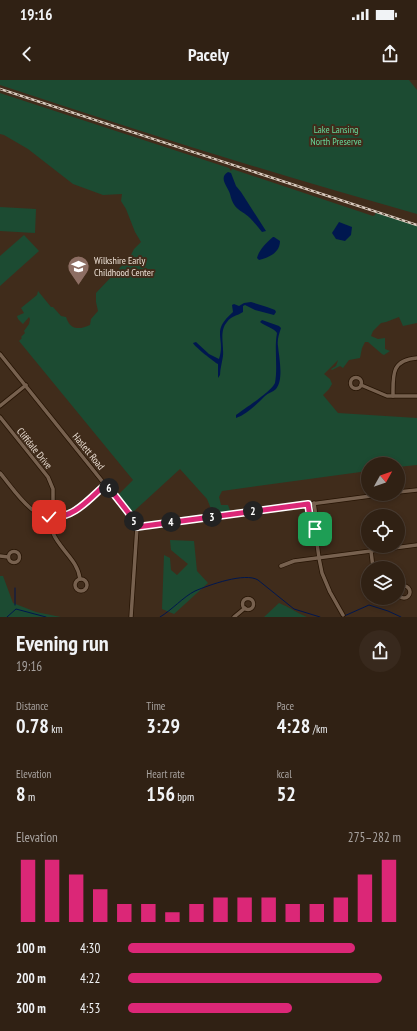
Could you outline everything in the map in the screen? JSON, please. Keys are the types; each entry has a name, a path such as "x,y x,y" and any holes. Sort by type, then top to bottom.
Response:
{"street":[{"name":"Haslett Road","path":"0,354 106,484 131,516 137,527"},
{"path":"393,396 393,375 396,368 404,360 417,358"},
{"path":"361,385 383,395 417,396"},
{"path":"0,406 26,386"},
{"name":"Cliffdale Drive","path":"0,417 48,478 52,489 52,527 56,539 75,565 80,579"},
{"path":"0,473 32,511 40,515 53,518 74,512 106,484"},
{"path":"405,491 417,490"},
{"path":"131,617 137,527 361,497"},
{"path":"314,503 317,523 315,529 318,558 325,581 343,615"},
{"path":"308,504 311,524 315,529"},
{"path":"405,547 417,545"},
{"path":"281,566 294,561 361,552"},
{"path":"0,556 8,556"},
{"path":"234,617 245,608"}],"green space":[{"name":"Lake Lansing North Preserve","path":"0,80 409,80 417,90 417,214 260,168 104,119 0,85"},
{"path":"0,93 229,168 231,171 232,169 373,216 376,212 417,225 417,323 403,326 399,317 381,323 373,331 371,336 378,339 385,338 385,349 390,351 384,355 368,342 365,342 360,358 349,360 343,368 340,366 332,370 331,369 336,366 338,360 324,374 330,379 332,384 323,395 338,413 417,418 417,465 405,466 405,457 361,457 361,472 222,491 219,497 221,505 228,505 231,513 214,513 207,499 180,469 132,513 118,495 133,480 19,341 25,333 24,331 29,324 30,319 29,317 23,324 17,316 24,313 21,308 37,295 38,291 51,307 53,307 61,316 66,317 72,327 82,328 90,325 91,319 98,311 96,293 130,257 134,249 141,242 121,201 122,194 103,195 73,184 28,149 0,134"},
{"path":"0,207 36,209 35,233 0,231"},
{"path":"24,235 39,251 0,286 0,256"},
{"path":"170,540 194,541 197,571 208,583 174,614 162,609 164,555 170,558 171,570 177,575 188,564 171,550"},
{"path":"0,576 3,576 13,603 36,612 61,617 0,617"},
{"path":"279,603 300,614 307,617 264,617"}],"shaded area":[{"path":"228,172 231,173 236,186 266,231 262,232 250,218 234,204 224,183 225,174"},
{"path":"339,222 352,227 351,235 345,241 336,239 332,233"},
{"path":"273,237 280,241 278,249 270,256 259,260 257,258 259,252"},
{"path":"251,302 275,310 276,312 274,315 255,310 245,305 243,306 243,312 229,320 223,330 223,356 220,375 218,378 218,364 204,354 193,343 196,342 209,354 219,359 221,351 220,330 226,319 233,312 232,305 234,304 239,306 244,303"},
{"path":"262,320 281,328 278,342 280,380 276,389 266,395 248,411 236,418 236,415 273,387 275,383 277,333 260,322"}],"waterway":[{"path":"160,617 195,591 236,578 252,578 258,580 294,609 320,617"},
{"path":"15,588 15,605"},
{"path":"342,617 369,605 401,617"},
{"path":"7,617 16,609 46,617"}],"railway":[{"path":"0,89 417,225"}],"place":[{"name":"Wilkshire Early Childhood Center","path":"79,286"}],"route":[{"path":"49,517 53,518 70,514 78,509 106,484 136,522 137,527 308,504 311,524 315,529"}]}
